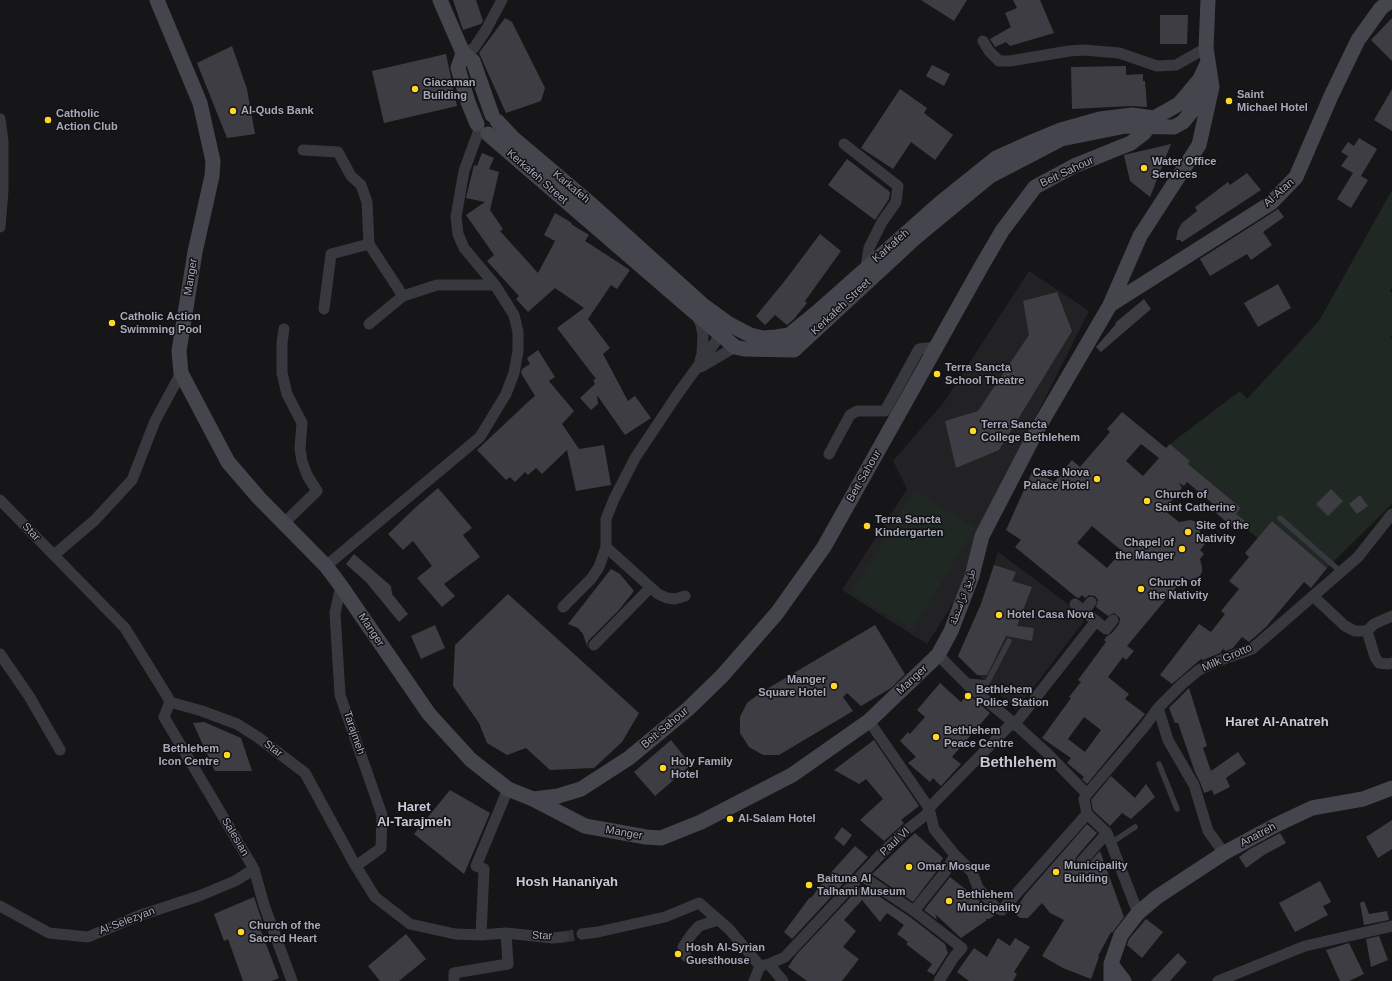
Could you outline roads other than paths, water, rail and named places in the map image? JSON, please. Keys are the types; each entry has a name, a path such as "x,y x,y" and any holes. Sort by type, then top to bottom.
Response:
{"street":[{"name":"Manger","path":"157,0 200,103 213,161 212,176 195,252 179,351 181,373 228,462 259,498 326,566 429,714 472,760 508,790 533,799 585,826 646,837 661,838 701,822 792,775 869,721 938,655"},
{"name":"Karkafeh","path":"440,0 463,52 473,61 494,118 512,138 592,205 703,305 724,329 763,338 789,335 870,272 940,203 996,158 1061,130 1100,120 1132,116 1156,119"},
{"path":"326,566 480,437 506,394 514,373 518,351 518,332 514,315 495,285 464,248 458,234 456,217 464,171 481,130 468,102 458,68 463,52 474,48 486,30 502,0"},
{"path":"1199,145 1212,87 1207,64 1206,48 1208,0"},
{"name":"Al-Atan","path":"1110,305 1271,203 1296,177 1331,96 1358,40 1381,8 1392,0"},
{"path":"983,41 989,51 1000,61 1010,61 1069,50 1084,50 1119,53 1157,66 1176,65 1206,48"},
{"name":"Beit Sahour","path":"533,799 558,796 581,789 629,758 688,709 722,676 777,613 824,547 1002,231 1035,187 1074,166 1131,143 1144,133 1156,119 1179,104 1200,79 1207,64"},
{"path":"1156,119 1174,127 1183,122 1212,87"},
{"path":"1156,119 1177,111 1186,113 1195,127 1199,145"},
{"path":"481,130 493,132 495,130 494,118"},
{"path":"0,119 3,141 3,190 0,227"},
{"name":"Kerkafeh Street","path":"481,130 696,315 724,329 735,346 750,349 794,350 870,272"},
{"path":"844,144 898,186 896,202 882,222 869,248 870,272"},
{"name":"طريق تراسنطة","path":"938,655 951,631 972,576 982,536 1037,430 1110,305 1140,236 1199,145"},
{"path":"303,150 338,152 351,176 361,185 367,202 369,244 403,296"},
{"path":"324,309 331,254 369,244"},
{"path":"369,324 403,296 437,285 495,285"},
{"path":"696,315 701,325 703,343 702,354 696,370"},
{"path":"284,329 282,343 282,373 287,394 302,423 300,449 306,475 317,491 284,523"},
{"path":"563,607 591,579 599,567 606,547 606,518 623,481 636,458 724,329"},
{"path":"696,370 735,346"},
{"path":"829,454 850,415 857,411 885,411 919,349 936,347"},
{"path":"54,555 95,520 132,480 155,422 181,373"},
{"name":"Star","path":"0,500 76,576 125,628 170,702 202,711 237,724 260,738 304,773 375,897 410,924 455,934 506,934 552,938 563,937"},
{"name":"Milk Grotto","path":"1087,794 1145,726 1158,708 1182,684 1199,670 1218,661 1252,649 1358,557 1392,514"},
{"path":"606,547 658,594 667,598 675,599 685,596"},
{"name":"Tarajmeh","path":"341,586 335,613 340,695 382,815 381,848 356,866"},
{"path":"594,645 650,588"},
{"path":"1313,596 1345,626 1355,631 1367,631 1374,624 1392,616"},
{"path":"1091,602 1079,607 1106,629 1113,620"},
{"name":"Paul VI","path":"862,876 881,854 927,814 929,808 1010,725 1015,724 1096,621"},
{"path":"1367,631 1375,657 1379,663 1392,663"},
{"path":"0,654 28,696 60,750"},
{"path":"938,655 970,687 1047,753 1087,794 1084,799 1087,814 1109,838 1138,913"},
{"name":"Salesian","path":"170,702 164,717 254,869 264,905 292,981"},
{"path":"1158,708 1168,740 1194,785 1208,831 1224,853"},
{"path":"869,721 929,808 934,829 955,855 972,872 978,888 996,908 1002,910 1087,814"},
{"name":"Anatreh","path":"1111,981 1112,964 1121,936 1138,913 1157,897 1224,853 1276,825 1312,808 1363,799 1392,788"},
{"path":"481,935 484,868 476,866 508,790"},
{"path":"1082,861 1109,838"},
{"path":"914,911 945,872 955,855"},
{"name":"Al-Selezyan","path":"0,906 49,933 88,937 138,916 199,896 235,881 254,869"},
{"path":"754,981 764,965 785,957 862,876 914,911 962,948 954,957 939,981"},
{"path":"582,934 598,932 666,917 699,903 728,929 764,965 783,981"},
{"path":"686,956 683,947 691,934 699,926 718,920"},
{"path":"1218,981 1305,946 1392,926"},
{"path":"454,981 454,973 508,964 506,934"},
{"path":"1112,964 1124,981"}],"lane":[{"path":"1280,518 1342,572"},
{"path":"965,681 987,683 1009,641"},
{"path":"1159,764 1177,809"},
{"path":"1109,838 1135,827"}],"tunnel":[{"path":"563,937 582,934"}],"place":[{"name":"Giacaman Building","path":"415,89"},
{"name":"Saint Michael Hotel","path":"1229,101"},
{"name":"Al-Quds Bank","path":"233,111"},
{"name":"Catholic Action Club","path":"48,120"},
{"name":"Water Office Services","path":"1144,168"},
{"name":"Catholic Action Swimming Pool","path":"112,323"},
{"name":"Terra Sancta School Theatre","path":"937,374"},
{"name":"Terra Sancta College Bethlehem","path":"973,431"},
{"name":"Casa Nova Palace Hotel","path":"1097,479"},
{"name":"Church of Saint Catherine","path":"1147,501"},
{"name":"Terra Sancta Kindergarten","path":"867,526"},
{"name":"Site of the Nativity","path":"1188,532"},
{"name":"Chapel of the Manger","path":"1182,549"},
{"name":"Church of the Nativity","path":"1141,589"},
{"name":"Hotel Casa Nova","path":"999,615"},
{"name":"Manger Square Hotel","path":"834,686"},
{"name":"Bethlehem Police Station","path":"968,696"},
{"name":"Bethlehem Peace Centre","path":"936,737"},
{"name":"Bethlehem Icon Centre","path":"227,755"},
{"name":"Holy Family Hotel","path":"663,768"},
{"name":"Al-Salam Hotel","path":"730,819"},
{"name":"Omar Mosque","path":"909,867"},
{"name":"Municipality Building","path":"1056,872"},
{"name":"Baituna Al Talhami Museum","path":"809,885"},
{"name":"Bethlehem Municipality","path":"949,901"},
{"name":"Church of the Sacred Heart","path":"241,932"},
{"name":"Hosh Al-Syrian Guesthouse","path":"678,954"}],"district":[{"name":"Haret Al-Anatreh","path":"1277,722"},
{"name":"Bethlehem","path":"1018,763"},
{"name":"Haret Al-Tarajmeh","path":"414,814"},
{"name":"Hosh Hananiyah","path":"567,882"}]}
